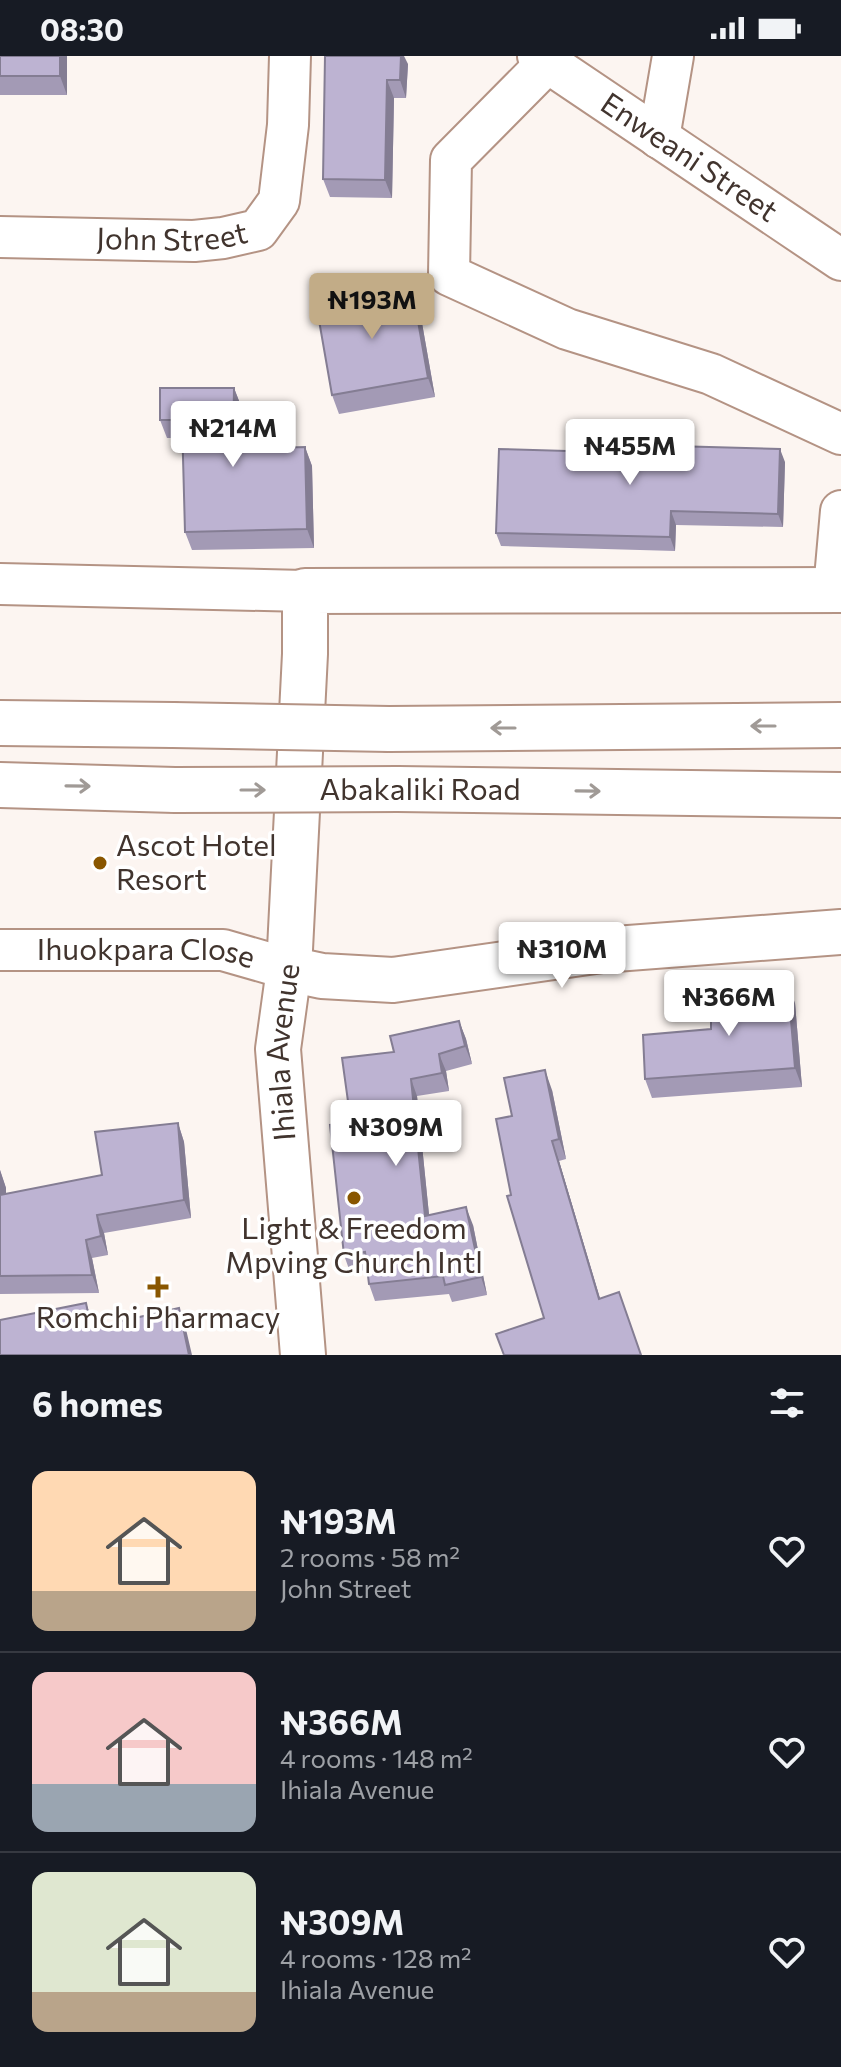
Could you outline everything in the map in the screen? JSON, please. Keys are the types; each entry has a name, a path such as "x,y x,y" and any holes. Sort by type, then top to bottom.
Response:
{"main road":[{"path":"289,969 305,654 305,591 838,590"},
{"name":"Abakaliki Road","path":"0,723 389,729 841,725"},
{"name":"Abakaliki Road","path":"0,785 175,790 398,789 841,795"},
{"name":"Ihiala Avenue","path":"303,1355 278,1049 289,969 322,976 393,980 602,950 841,932"}],"street":[{"name":"John Street","path":"0,237 194,241 258,230 279,201 288,125 290,56"},
{"path":"659,138 673,56"},
{"path":"543,59 451,160 449,275 567,329 711,374 841,434"},
{"name":"Enweani Street","path":"543,59 841,260"},
{"path":"838,590 841,511"},
{"path":"0,584 305,591"},
{"name":"Ihuokpara Close","path":"0,950 223,950 289,969"}],"building":[{"path":"0,56 60,56 60,76 0,76"},
{"path":"325,56 401,56 400,80 387,80 385,180 323,179"},
{"path":"412,287 428,378 332,395 316,303"},
{"path":"160,388 234,388 233,449 305,447 307,529 185,532 182,420 160,420"},
{"path":"568,440 673,442 673,446 780,449 778,514 671,511 670,537 496,533 499,449 567,451"},
{"path":"788,984 795,1068 645,1079 643,1035 711,1029 711,993"},
{"path":"459,1021 465,1046 439,1054 442,1073 411,1079 425,1216 466,1207 481,1277 445,1285 443,1276 369,1284 365,1252 344,1255 330,1125 351,1123 342,1058 394,1052 390,1036"},
{"path":"545,1070 559,1139 552,1141 599,1299 619,1292 641,1355 504,1355 496,1334 544,1318 507,1196 511,1195 496,1119 512,1116 504,1078"},
{"path":"178,1123 184,1200 97,1215 101,1236 86,1240 92,1275 0,1276 0,1195 102,1175 95,1132"},
{"path":"86,1303 91,1328 179,1308 189,1355 0,1355 0,1320"}],"place":[{"name":"Ascot Hotel Resort","path":"100,863"},
{"name":"Light & Freedom Mpving Church Intl","path":"354,1198"},
{"name":"Romchi Pharmacy","path":"158,1287"}]}
